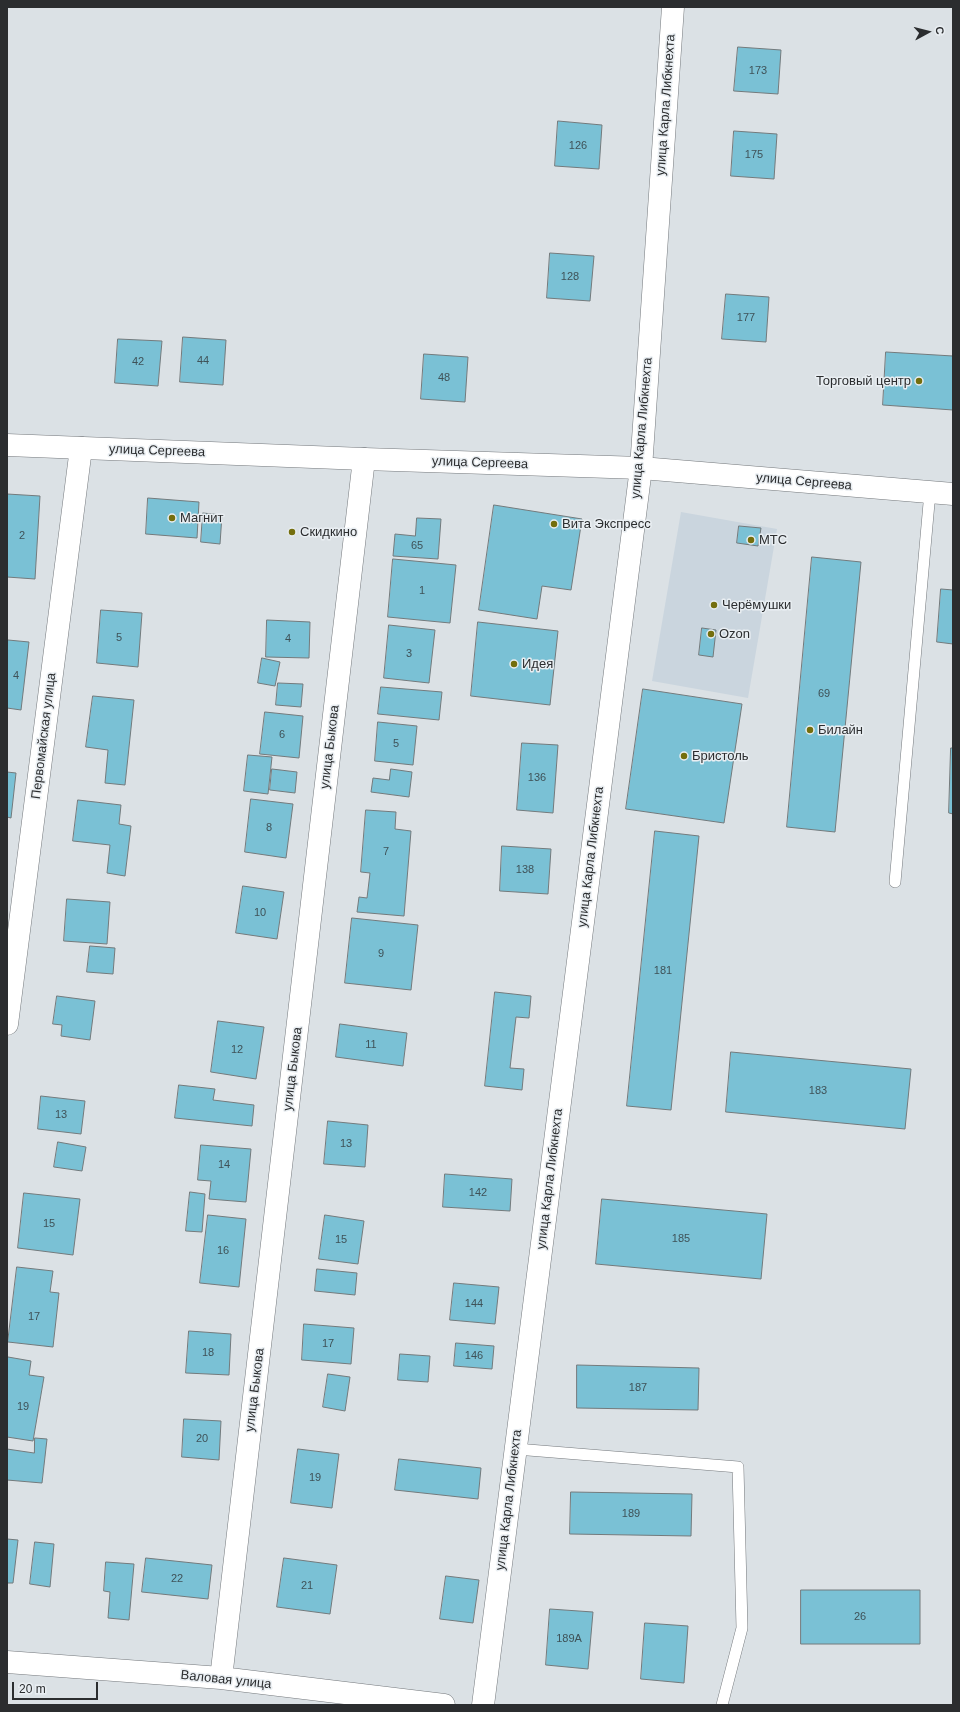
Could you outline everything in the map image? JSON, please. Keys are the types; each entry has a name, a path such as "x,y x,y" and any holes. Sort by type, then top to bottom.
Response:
{"street":[{"name":"улица Карла Либкнехта","path":"483,1705 641,468 673,7"},
{"name":"улица Сергеева","path":"7,445 641,468 953,494"},
{"name":"Первомайская улица","path":"7,1024 80,448"},
{"name":"улица Быкова","path":"221,1678 364,459"},
{"name":"Валовая улица","path":"7,1662 221,1678 444,1705"}],"lane":[{"path":"895,882 930,492"},
{"path":"516,1449 738,1467 742,1628 722,1705"}],"shaded area":[{"name":"Черёмушки","path":"681,512 777,529 748,698 652,681"}],"building":[{"path":"738,47 781,50 778,94 734,91"},
{"path":"558,121 602,125 599,169 555,166"},
{"path":"734,131 777,134 774,179 731,176"},
{"path":"550,253 594,256 590,301 547,298"},
{"path":"726,294 769,297 766,342 722,339"},
{"path":"183,337 226,340 223,385 180,382"},
{"path":"118,339 162,341 158,386 115,383"},
{"name":"Торговый центр","path":"886,352 953,356 953,410 883,405"},
{"path":"424,354 468,357 465,402 421,399"},
{"path":"7,494 40,496 35,579 7,577"},
{"name":"Магнит","path":"148,498 199,502 197,538 146,534"},
{"path":"494,505 582,519 571,590 542,586 537,619 479,610"},
{"path":"203,513 222,515 220,544 201,542"},
{"path":"417,518 441,519 438,559 393,556 395,534 415,536"},
{"path":"739,526 761,528 758,546 737,543"},
{"path":"812,557 861,562 835,832 787,827"},
{"path":"393,559 456,565 450,623 388,617"},
{"path":"941,589 953,590 953,644 937,642"},
{"path":"101,610 142,613 138,667 97,663"},
{"path":"267,620 310,622 309,658 266,657"},
{"name":"Идея","path":"478,622 558,631 550,705 471,696"},
{"path":"389,625 435,630 429,683 384,678"},
{"path":"702,628 716,630 713,657 699,655"},
{"path":"8,640 29,642 21,710 7,708"},
{"path":"262,658 280,662 275,686 258,683"},
{"path":"278,683 303,684 301,707 276,705"},
{"path":"381,687 442,692 439,720 378,714"},
{"name":"Бристоль","path":"643,689 742,704 724,823 626,809"},
{"path":"93,696 134,700 125,785 105,783 108,750 86,747"},
{"path":"265,712 303,716 299,758 260,754"},
{"path":"378,722 417,726 413,765 375,761"},
{"path":"522,743 558,745 553,813 517,810"},
{"path":"951,748 953,748 953,814 949,813"},
{"path":"248,755 272,757 268,794 244,791"},
{"path":"272,769 297,772 295,793 270,790"},
{"path":"391,769 412,772 409,797 371,792 373,778 389,780"},
{"path":"7,772 16,773 11,818 7,817"},
{"path":"251,799 293,804 286,858 245,852"},
{"path":"78,800 121,805 119,824 131,826 125,876 107,873 110,845 73,841"},
{"path":"366,810 396,812 395,829 411,831 404,916 357,912 359,897 367,898 370,873 361,872"},
{"path":"655,831 699,836 671,1110 627,1106"},
{"path":"502,846 551,849 548,894 500,891"},
{"path":"243,886 284,892 277,939 236,933"},
{"path":"67,899 110,902 107,944 64,941"},
{"path":"352,918 418,925 411,990 345,983"},
{"path":"90,946 115,948 113,974 87,972"},
{"path":"495,992 531,996 529,1018 516,1017 510,1068 524,1069 522,1090 485,1086"},
{"path":"57,996 95,1001 90,1040 61,1036 62,1025 53,1024"},
{"path":"218,1021 264,1027 256,1079 211,1072"},
{"path":"340,1024 407,1033 403,1066 336,1057"},
{"path":"731,1052 911,1069 905,1129 726,1112"},
{"path":"179,1085 215,1089 213,1100 254,1105 252,1126 175,1118"},
{"path":"41,1096 85,1101 81,1134 38,1129"},
{"path":"328,1121 368,1125 365,1167 324,1164"},
{"path":"58,1142 86,1147 82,1171 54,1167"},
{"path":"201,1145 251,1149 246,1202 209,1199 211,1181 198,1180"},
{"path":"445,1174 512,1179 510,1211 443,1207"},
{"path":"190,1192 205,1194 202,1232 186,1231"},
{"path":"24,1193 80,1199 73,1255 18,1248"},
{"path":"602,1199 767,1214 761,1279 596,1264"},
{"path":"208,1215 246,1219 239,1287 200,1283"},
{"path":"325,1215 364,1221 358,1264 319,1259"},
{"path":"17,1267 53,1271 50,1292 59,1293 53,1347 8,1342"},
{"path":"317,1269 357,1273 355,1295 315,1291"},
{"path":"454,1283 499,1287 495,1324 450,1320"},
{"path":"304,1324 354,1328 351,1364 302,1360"},
{"path":"189,1331 231,1334 229,1375 186,1373"},
{"path":"456,1343 494,1346 492,1369 454,1366"},
{"path":"400,1354 430,1356 428,1382 398,1380"},
{"path":"8,1357 31,1361 29,1375 44,1377 33,1441 7,1437"},
{"path":"577,1365 699,1368 698,1410 577,1408"},
{"path":"328,1374 350,1377 345,1411 323,1407"},
{"path":"184,1419 221,1421 219,1460 182,1457"},
{"path":"35,1438 47,1439 42,1483 7,1480 7,1449 34,1453"},
{"path":"298,1449 339,1454 332,1508 291,1503"},
{"path":"399,1459 481,1468 478,1499 395,1490"},
{"path":"571,1492 692,1494 691,1536 570,1534"},
{"path":"7,1539 18,1540 13,1583 7,1583"},
{"path":"35,1542 54,1544 50,1587 30,1584"},
{"path":"146,1558 212,1565 208,1599 142,1592"},
{"path":"284,1558 337,1565 330,1614 277,1607"},
{"path":"106,1562 134,1564 129,1620 108,1618 110,1592 104,1591"},
{"path":"446,1576 479,1580 473,1623 440,1619"},
{"path":"801,1590 920,1590 920,1644 801,1644"},
{"path":"550,1609 593,1612 588,1669 546,1665"},
{"path":"645,1623 688,1626 684,1683 641,1679"}],"place":[{"name":"Торговый центр","path":"919,381"},
{"name":"Магнит","path":"172,518"},
{"name":"Вита Экспресс","path":"554,524"},
{"name":"Скидкино","path":"292,532"},
{"name":"МТС","path":"751,540"},
{"name":"Черёмушки","path":"714,605"},
{"name":"Ozon","path":"711,634"},
{"name":"Идея","path":"514,664"},
{"name":"Билайн","path":"810,730"},
{"name":"Бристоль","path":"684,756"}]}
